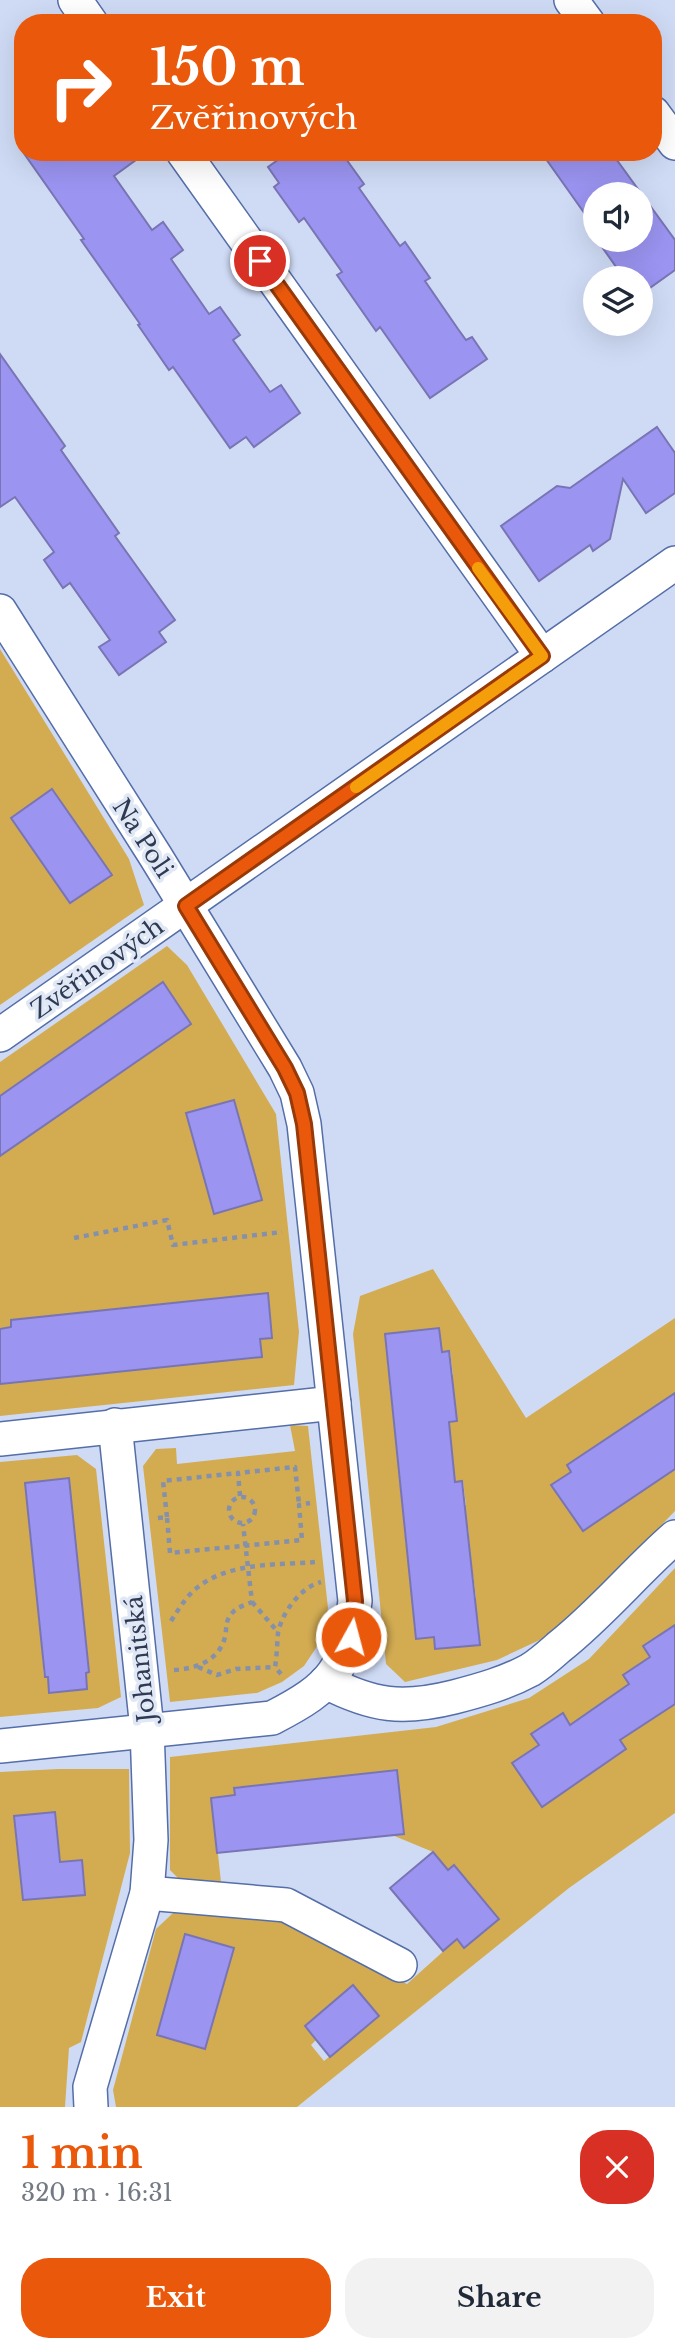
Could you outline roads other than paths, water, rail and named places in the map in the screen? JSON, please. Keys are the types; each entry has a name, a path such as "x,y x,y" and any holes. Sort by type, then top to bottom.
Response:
{"street":[{"path":"662,125 675,143"},
{"path":"189,161 542,656"},
{"name":"Zvěřinových","path":"0,1035 675,563"},
{"name":"Na Poli","path":"0,611 186,906 285,1068 297,1093 304,1124 355,1601 351,1637 336,1673 308,1699 272,1718 0,1746"},
{"path":"0,1439 334,1403"},
{"name":"Johanitská","path":"91,2107 90,2087 147,1893 151,1840 147,1730 116,1425"},
{"path":"326,1682 355,1697 395,1706 431,1703 496,1686 532,1669 583,1628 644,1564 675,1537"},
{"path":"147,1893 286,1905 400,1965"}]}
